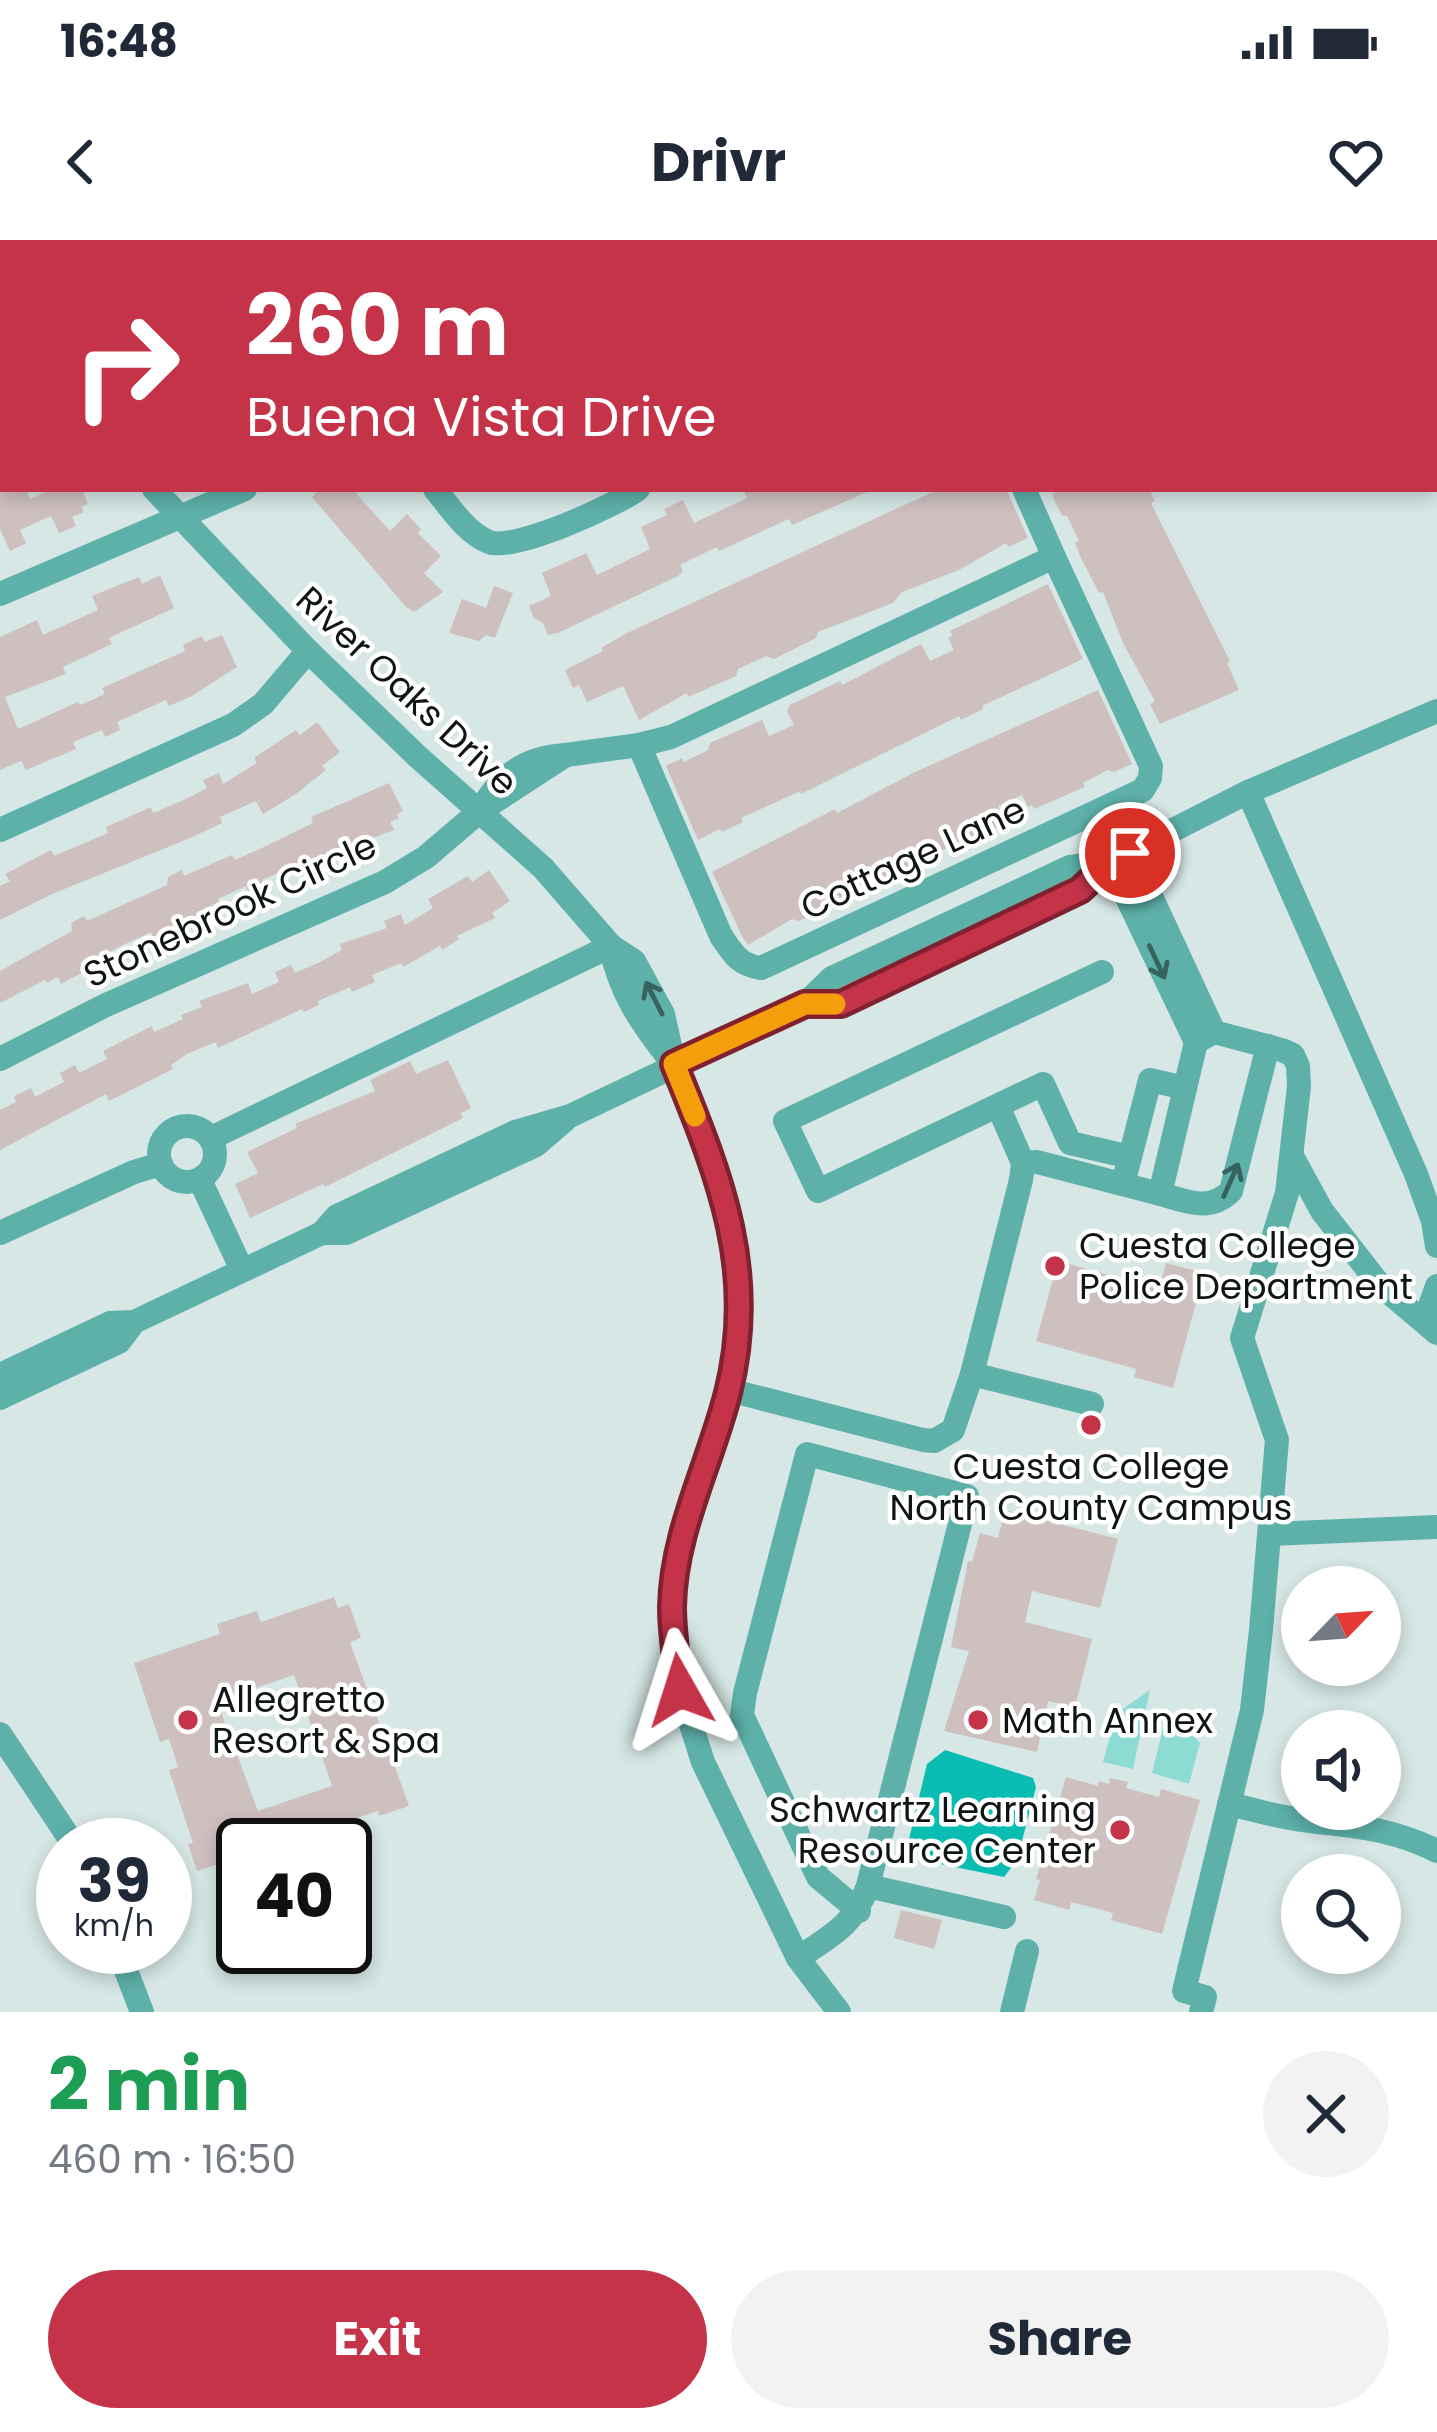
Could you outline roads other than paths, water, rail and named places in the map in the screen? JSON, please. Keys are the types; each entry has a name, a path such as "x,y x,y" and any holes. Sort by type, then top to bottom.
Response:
{"street":[{"name":"River Oaks Drive","path":"157,492 308,651 544,868 611,946 634,961 663,1014 674,1064 720,1180 738,1273 729,1390 686,1520 672,1604 680,1690 703,1762 798,1958 839,2012"},
{"path":"0,594 237,492"},
{"path":"438,492 476,536 495,545 513,545 601,511 633,492"},
{"path":"480,811 566,754 639,746 671,736 1054,557 1025,492"},
{"name":"Cottage Lane","path":"639,746 721,936 735,958 761,968 1143,790 1151,766 1054,557"},
{"path":"0,830 232,725 262,704 308,651"},
{"path":"0,1375 110,1323 134,1322 322,1233 337,1216 495,1141 570,1116 805,1004 841,1004 1080,890 1120,858 1248,792 1437,710"},
{"path":"1248,792 1408,1155 1433,1220 1437,1246"},
{"name":"Stonebrook Circle","path":"0,1059 106,1005 385,882 426,857 480,811"},
{"path":"1120,858 1205,1037 1185,1088 1160,1194"},
{"path":"211,1138 611,946"},
{"path":"1102,972 785,1121 818,1191 1043,1084 1070,1143 1130,1156"},
{"path":"1201,2012 1205,1997 1184,1990 1252,1710 1270,1534 1275,1426 1242,1338 1286,1193 1298,1066 1293,1054 1268,1046 1205,1037"},
{"path":"1023,1162 1212,1204 1231,1191 1268,1046"},
{"path":"1123,1184 1150,1080 1185,1088"},
{"path":"729,1390 923,1440 945,1437 959,1420 1023,1162 998,1106"},
{"path":"196,1126 211,1138 214,1164 200,1180 177,1180 161,1164 162,1140 177,1127 196,1126"},
{"path":"1292,1156 1322,1211 1379,1284 1431,1326"},
{"path":"0,1233 161,1164"},
{"path":"200,1180 242,1270"},
{"path":"1431,1326 1437,1286"},
{"path":"0,1398 119,1342 134,1322"},
{"path":"972,1374 1092,1404"},
{"path":"847,1465 856,1422"},
{"path":"798,1958 852,1922 859,1911 967,1496 807,1454 742,1715 818,1876 859,1911"},
{"path":"1270,1534 1437,1527"},
{"path":"0,1734 56,1818"},
{"path":"1229,1804 1294,1819 1372,1826 1437,1851"},
{"path":"868,1886 1004,1917"},
{"path":"1012,2012 1027,1952"},
{"path":"127,1974 142,2012"}],"place":[{"name":"Cuesta College Police Department","path":"1055,1266"},
{"name":"Cuesta College North County Campus","path":"1091,1425"},
{"name":"Allegretto Resort & Spa","path":"188,1720"},
{"name":"Math Annex","path":"978,1720"},
{"name":"Schwartz Learning Resource Center","path":"1120,1830"}]}
